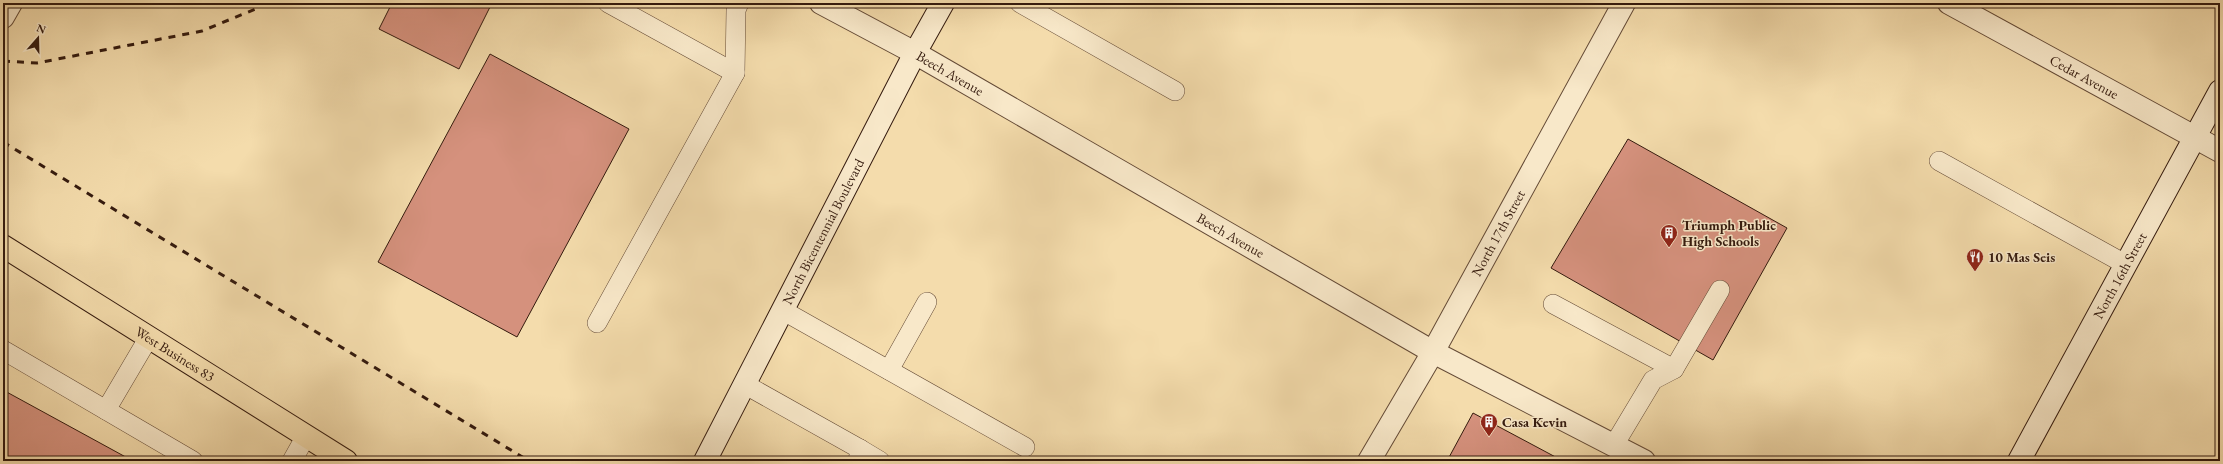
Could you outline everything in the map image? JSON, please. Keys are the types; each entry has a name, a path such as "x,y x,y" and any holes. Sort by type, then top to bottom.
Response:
{"main road":[{"name":"West Business 83","path":"3,246 346,461"}],"street":[{"path":"3,17 11,3"},
{"name":"Beech Avenue","path":"821,3 915,53 1433,352 1644,461"},
{"name":"North Bicentennial Boulevard","path":"704,461 915,53 944,3"},
{"name":"North 17th Street","path":"1369,461 1433,352 1624,3"},
{"name":"Cedar Avenue","path":"1949,3 2220,151"},
{"name":"North 16th Street","path":"2019,461 2220,91"}],"lane":[{"path":"608,3 735,73"},
{"path":"597,323 735,73 736,10 739,3"},
{"path":"1020,3 1176,91"},
{"path":"1939,161 2125,264"},
{"path":"1614,445 1653,380 1674,369 1720,290"},
{"path":"889,370 927,302"},
{"path":"1553,304 1674,369"},
{"path":"782,310 1026,447"},
{"path":"106,410 149,337"},
{"path":"3,350 193,461"},
{"path":"744,384 859,455 880,461"},
{"path":"292,461 306,436"}],"building":[{"path":"392,3 492,3 459,69 379,29"},
{"path":"490,54 629,129 517,337 378,262"},
{"name":"Triumph Public High Schools","path":"1628,139 1787,228 1713,360 1551,268"},
{"path":"3,390 133,461 3,461"},
{"name":"Casa Kevin","path":"1473,413 1563,461 1447,461"}],"railway":[{"path":"3,61 37,63 202,31 270,3"},
{"path":"3,142 529,461"}],"place":[{"name":"Triumph Public High Schools","path":"1669,248"},
{"name":"10 Mas Seis","path":"1975,272"},
{"name":"Casa Kevin","path":"1489,437"}]}
